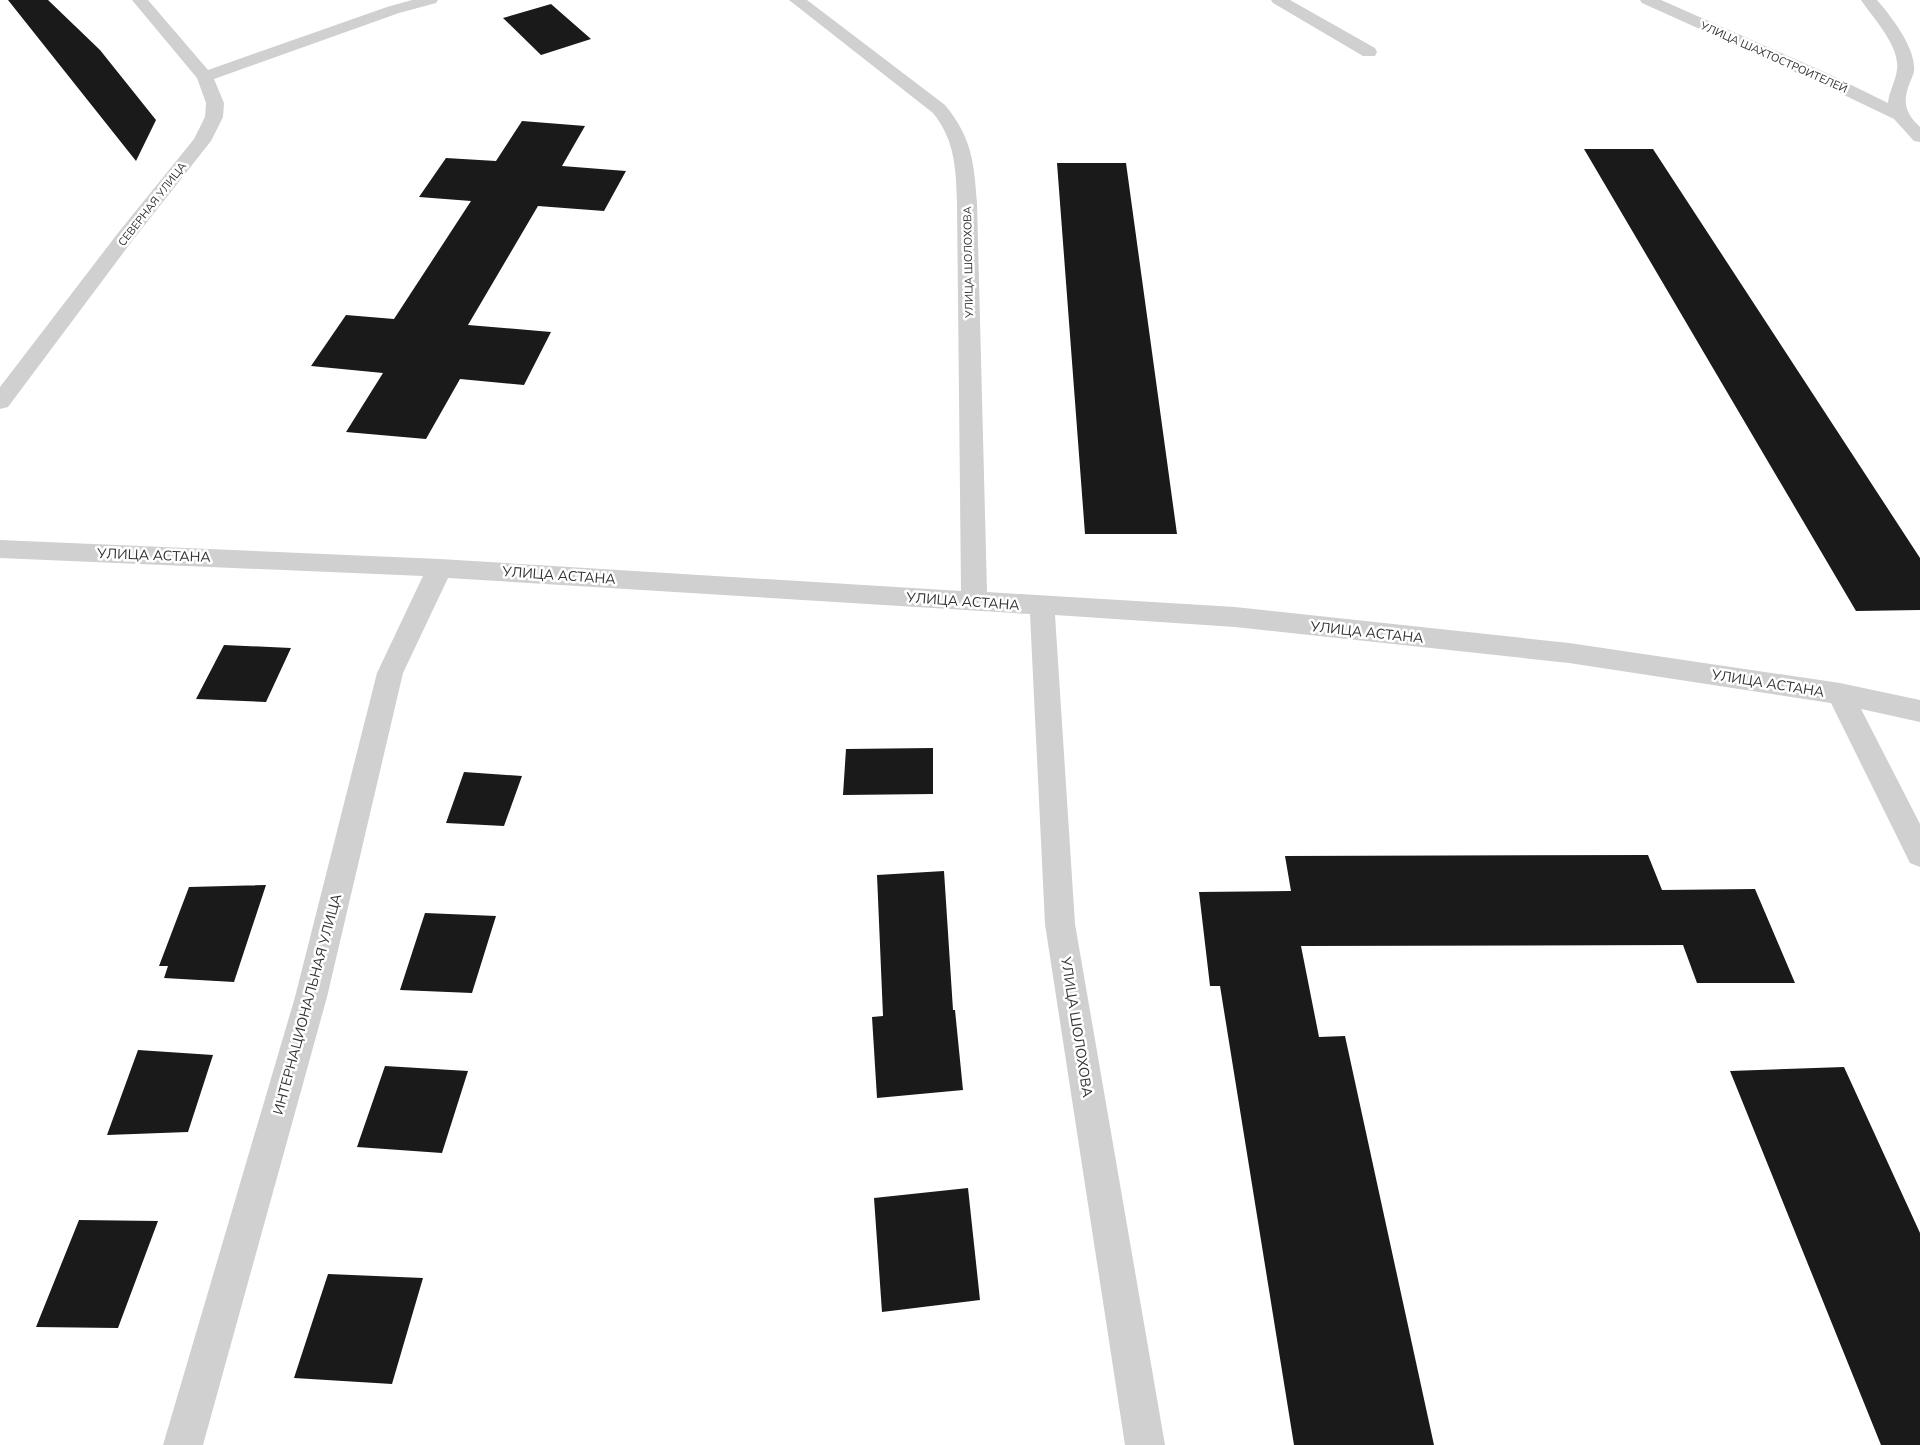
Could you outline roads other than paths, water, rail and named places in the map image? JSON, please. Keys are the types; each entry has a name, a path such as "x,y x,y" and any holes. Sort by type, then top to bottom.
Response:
{"street":[{"name":"СЕВЕРНАЯ УЛИЦА","path":"0,402 125,237 202,141 214,117 215,104 205,77 140,0"},
{"path":"205,77 393,10 430,0"},
{"name":"УЛИЦА ШОЛОХОВА","path":"797,0 939,109 952,124 964,153 967,203 974,601"},
{"path":"1280,0 1369,52"},
{"name":"УЛИЦА ШАХТОСТРОИТЕЛЕЙ","path":"1648,0 1825,79 1898,115 1920,136"},
{"path":"1869,0 1879,11 1896,38 1906,68 1896,98 1898,115"},
{"name":"УЛИЦА АСТАНА","path":"0,549 440,568 1236,617 1568,653 1840,694 1920,712"},
{"name":"ИНТЕРНАЦИОНАЛЬНАЯ УЛИЦА","path":"184,1445 311,997 390,674 440,568"},
{"name":"УЛИЦА ШОЛОХОВА","path":"1042,606 1060,924 1145,1445"},
{"path":"1840,694 1920,854"}]}
